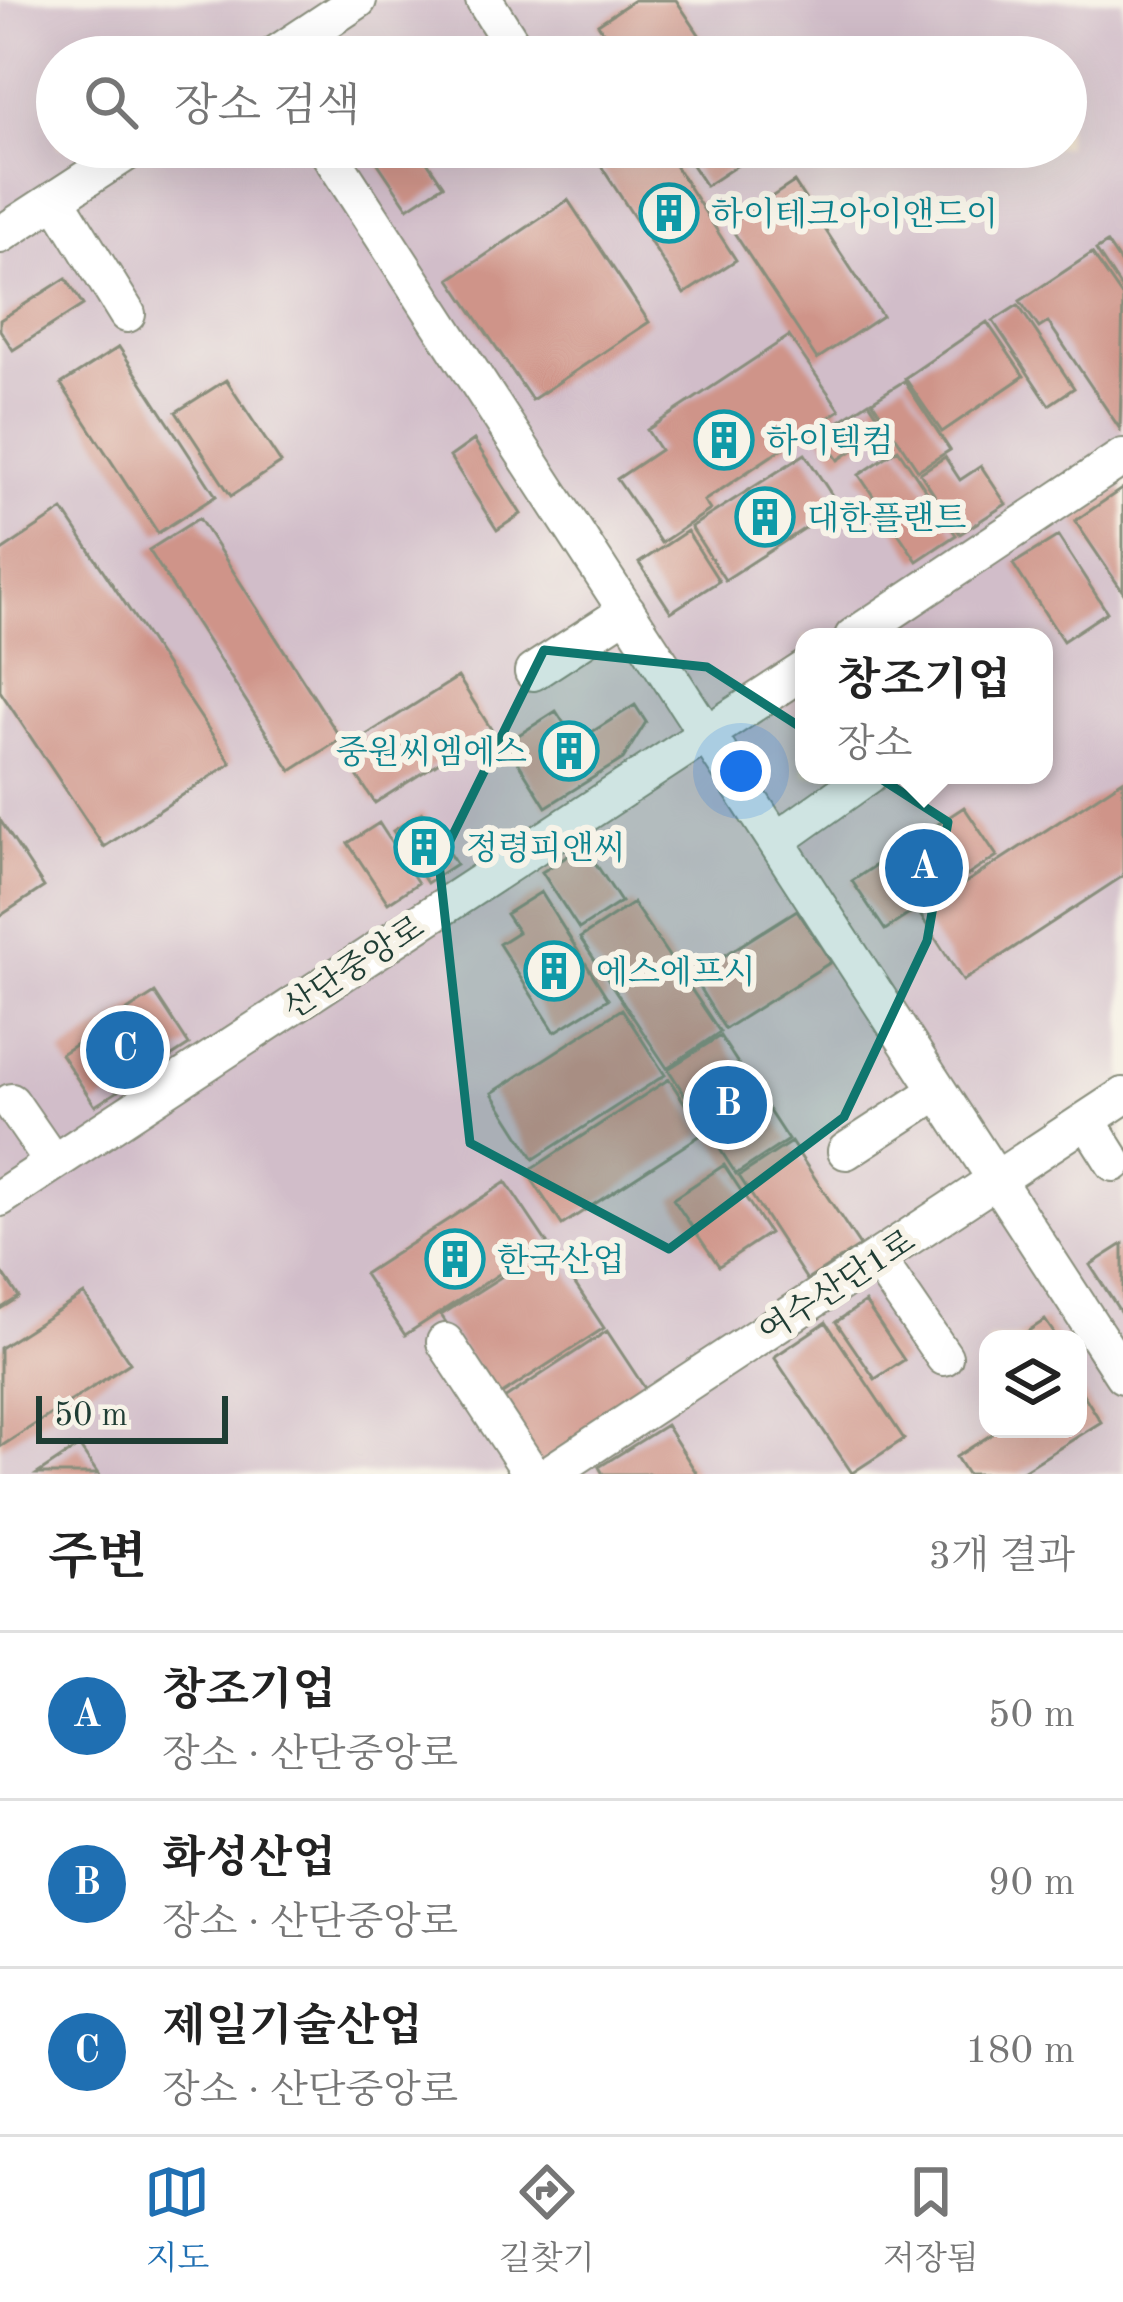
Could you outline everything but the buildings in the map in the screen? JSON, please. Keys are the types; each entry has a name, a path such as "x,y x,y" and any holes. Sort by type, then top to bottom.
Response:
{"street":[{"path":"304,36 358,0"},
{"path":"484,0 507,36"},
{"path":"0,236 103,168"},
{"path":"339,168 1123,1375"},
{"path":"56,199 127,314"},
{"path":"866,628 1123,457"},
{"path":"533,672 627,611"},
{"name":"산단중앙로","path":"0,1198 795,676"},
{"path":"776,841 856,784"},
{"path":"846,1151 938,1091"},
{"name":"여수산단1로","path":"549,1474 1123,1096"},
{"path":"11,1102 53,1163"},
{"path":"1087,1120 1114,1163"},
{"path":"877,1259 944,1358"},
{"path":"445,1342 532,1474"}],"highlighted area":[{"path":"544,650 707,667 948,822 927,941 844,1117 669,1249 470,1143 439,863"}],"shaded area":[{"path":"0,0 1123,0 1123,1474 0,1474"}],"place":[{"name":"하이테크아이앤드이","path":"669,213"},
{"name":"하이텍컴","path":"724,440"},
{"name":"대한플랜트","path":"765,517"},
{"name":"중원씨엠에스","path":"569,751"},
{"name":"정령피앤씨","path":"424,847"},
{"name":"창조기업","path":"924,868"},
{"name":"에스에프시","path":"554,971"},
{"name":"제일기술산업","path":"125,1050"},
{"name":"화성산업","path":"728,1105"},
{"name":"한국산업","path":"455,1259"}]}
